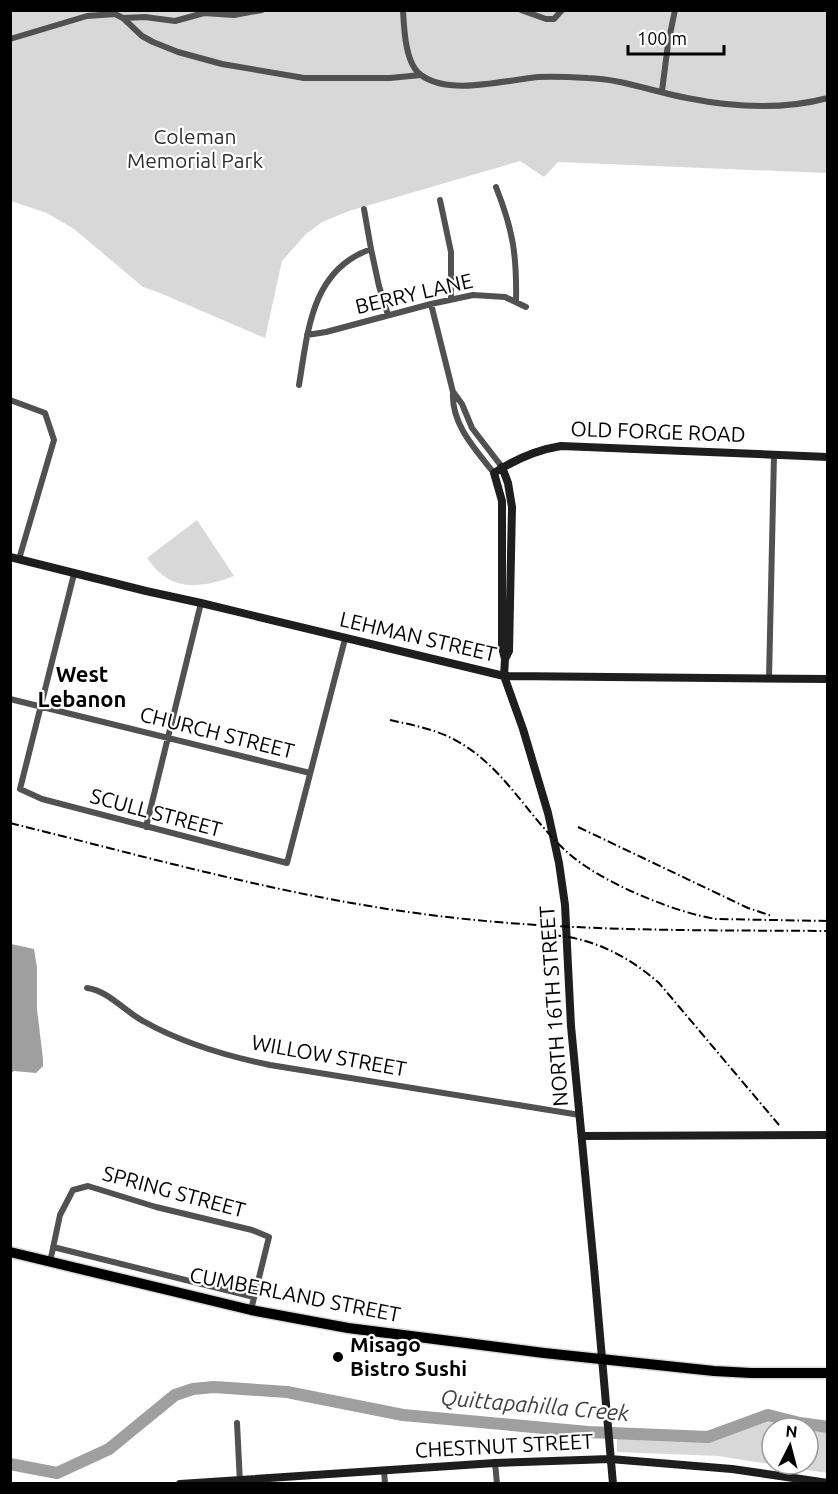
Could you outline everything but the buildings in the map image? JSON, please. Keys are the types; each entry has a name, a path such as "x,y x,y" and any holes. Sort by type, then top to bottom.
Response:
{"highway":[{"name":"CUMBERLAND STREET","path":"10,1252 251,1310 348,1328 602,1359 733,1372 828,1372"}],"street":[{"path":"123,18 133,16 175,21 204,13 234,15 262,10"},
{"path":"403,10 406,43 414,68 421,75 436,82 459,86 540,77 592,78 631,83 687,98 760,106 800,105 828,98"},
{"path":"520,10 546,19 554,19 562,10"},
{"path":"662,92 673,11"},
{"path":"10,39 87,16 115,14 153,42 178,52 222,64 304,78 390,78 421,75"},
{"path":"496,187 507,213 514,239 517,275 516,302"},
{"path":"440,200 452,252 451,299"},
{"path":"364,209 379,286 388,315"},
{"path":"299,385 315,303 330,278 349,259 371,249"},
{"name":"BERRY LANE","path":"307,335 473,295 492,295 526,307"},
{"name":"NORTH 16TH STREET","path":"431,304 453,392 452,405 459,424 494,473 502,501 504,676 536,772 559,863 565,905 570,1026 613,1484"},
{"name":"NORTH 16TH STREET","path":"453,392 462,404 472,428 502,468 511,498 509,651 505,659"},
{"path":"10,400 45,413 54,440 15,558"},
{"name":"OLD FORGE ROAD","path":"494,473 544,449 561,446 828,457"},
{"path":"769,679 774,455"},
{"name":"LEHMAN STREET","path":"15,558 504,676 828,679"},
{"path":"40,706 74,574"},
{"path":"146,827 201,603"},
{"path":"310,773 345,639"},
{"name":"CHURCH STREET","path":"10,699 310,773"},
{"name":"SCULL STREET","path":"40,706 20,789 42,799 287,862 310,773"},
{"name":"WILLOW STREET","path":"87,988 101,992 141,1020 174,1037 226,1056 580,1115"},
{"path":"582,1136 828,1135"},
{"name":"SPRING STREET","path":"50,1262 60,1215 73,1190 88,1186 156,1207 252,1230 269,1237 254,1297"},
{"path":"53,1247 254,1297 251,1310"},
{"path":"237,1423 240,1481"},
{"name":"CHESTNUT STREET","path":"180,1484 495,1463 610,1459 732,1469 828,1483"},
{"path":"495,1463 497,1484"},
{"path":"384,1470 385,1484"}],"green space":[{"name":"Coleman Memorial Park","path":"11,11 827,11 827,173 558,162 544,177 520,161 349,211 322,222 306,234 282,261 265,338 143,287 74,229 47,213 11,201"},
{"path":"197,520 234,576 206,584 177,583 160,573 147,558"},
{"path":"760,1422 760,1463 718,1456 617,1452 617,1437 709,1441"},
{"path":"820,1430 827,1431 827,1473 820,1472"}],"shaded area":[{"path":"11,944 34,949 37,968 37,1009 43,1059 43,1066 36,1073 14,1071 11,1073"}],"waterway":[{"name":"Quittapahilla Creek","path":"10,1464 57,1473 109,1449 175,1395 193,1389 214,1387 287,1392 403,1415 588,1432 708,1437 768,1415 828,1427"}],"railway":[{"path":"390,720 440,733 472,751 501,777 567,852 617,885 679,910 716,919 828,921"},
{"path":"10,823 267,886 423,914 575,927 828,931"},
{"path":"578,827 748,908 772,916"},
{"path":"552,935 596,944 635,965 659,983 779,1125"}],"place":[{"name":"Misago Bistro Sushi","path":"338,1357"}],"district":[{"name":"West Lebanon","path":"82,686"}]}
